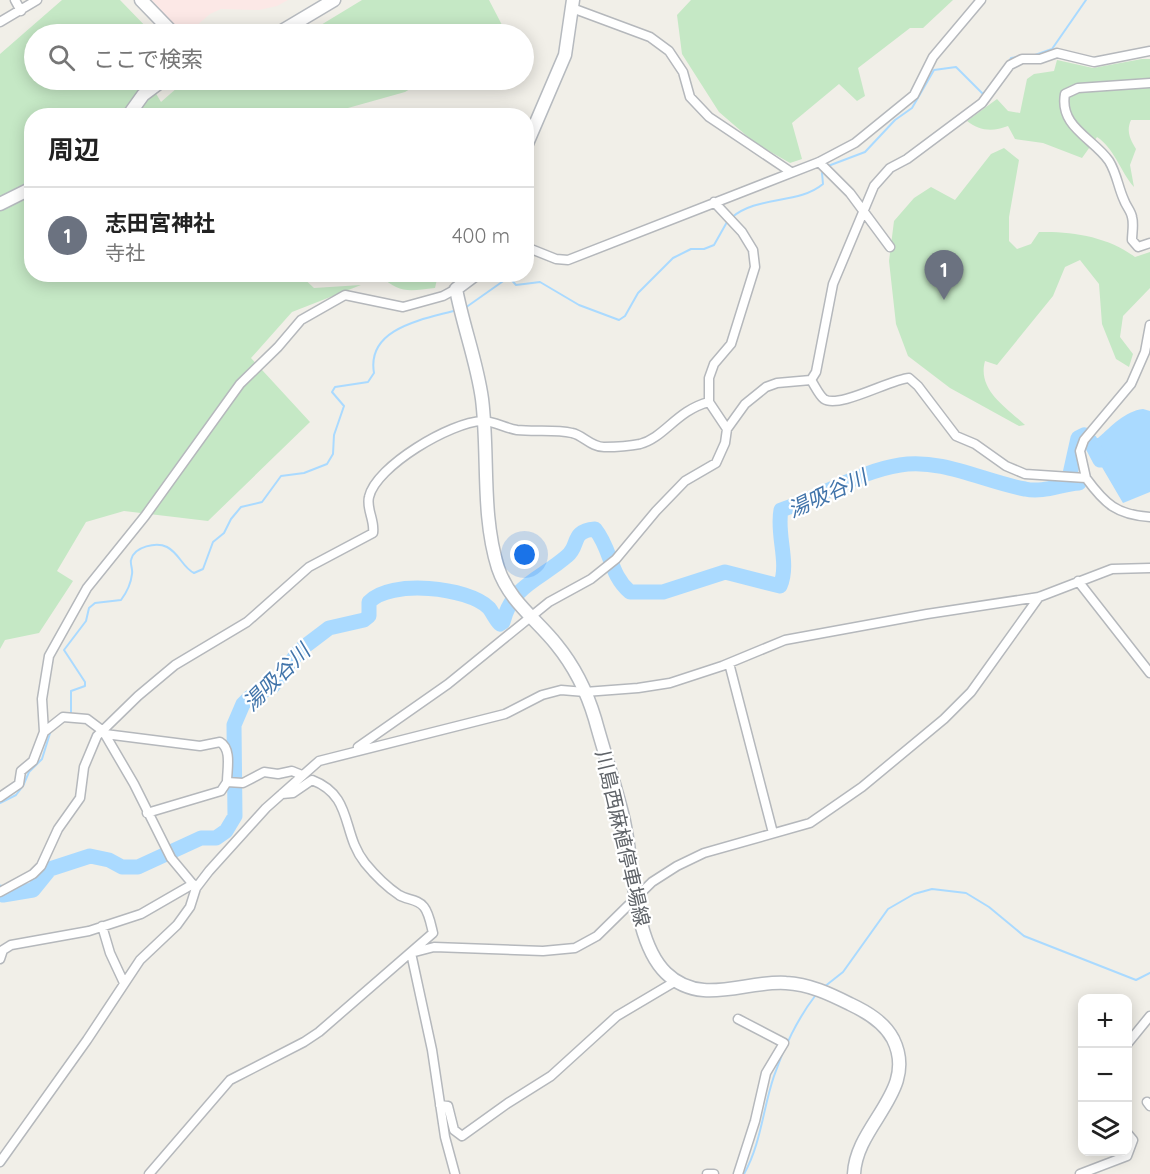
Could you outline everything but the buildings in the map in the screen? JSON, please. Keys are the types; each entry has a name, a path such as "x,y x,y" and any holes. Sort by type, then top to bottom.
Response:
{"main road":[{"path":"141,0 164,24"},
{"path":"294,24 334,0"},
{"path":"534,127 565,55 572,4"},
{"path":"134,108 149,90"},
{"path":"0,204 24,192"},
{"path":"456,289 465,282"},
{"name":"川島西麻植停車場線","path":"456,289 477,373 484,421 493,546 499,569 508,591 565,655 585,692 623,817 636,898 653,954 663,970 675,981"},
{"path":"675,981 693,988 714,991 774,982 802,985 865,1011 886,1028 898,1053 898,1078 889,1101 859,1145 854,1174"}],"street":[{"path":"15,0 21,11"},
{"path":"0,22 37,0"},
{"path":"534,249 568,260 819,162 855,143 914,95 933,57 981,0"},
{"path":"572,4 650,37 669,51 683,72 690,97 709,117 790,172"},
{"path":"811,380 816,372 833,284 873,186 890,168 907,159 982,103 1010,65 1022,59 1040,59 1056,53 1094,62 1150,51"},
{"path":"1150,83 1078,88 1065,94 1064,103 1064,111 1074,127 1106,158 1116,173 1124,200 1132,216 1132,240 1138,247 1150,243"},
{"path":"819,162 834,175 863,209 890,247"},
{"path":"714,202 731,219 753,249 755,267 731,344 714,364 709,378 709,402 727,429"},
{"path":"0,797 19,784 21,771 33,761 44,732 44,676 58,637 87,588 145,516 240,384 301,320 345,295 404,307 443,297 456,289"},
{"path":"1150,325 1139,369 1131,384 1080,451 1086,478 1111,506 1128,515 1150,517"},
{"path":"811,380 822,398 829,402 868,393 900,379 909,378 918,386 956,435 975,444 1006,466 1025,474 1086,478"},
{"path":"353,750 433,696 549,602 591,579 616,560 656,511 685,481 716,463 725,442 727,429 745,404 766,387 811,380"},
{"path":"1,892 41,866 58,829 80,798 84,766 97,736 104,732 138,696 176,665 247,622 309,567 373,533 374,523 368,507 369,497 373,488 401,458 446,431 467,423 484,421 514,429 573,433 586,442 601,447 641,444 655,436 679,414 696,405 709,402"},
{"path":"0,959 3,950 11,945 102,926 141,914 194,886 266,807 319,761 353,750 505,714 542,695 561,690 585,692 670,683 729,663 785,640 815,633 861,628 927,614 1039,597 1112,569 1150,568"},
{"path":"1078,581 1150,673"},
{"path":"411,953 434,947 543,951 575,948 609,926 652,882 677,866 704,853 810,823 862,787 944,719 971,692 1039,597"},
{"path":"729,663 773,833"},
{"path":"0,1162 87,1040 140,960 177,925 190,907 194,886 169,854 134,784 104,732 87,719 63,717 44,732"},
{"path":"104,732 200,746 220,742 225,745 229,782 221,791 147,813"},
{"path":"229,782 243,783 264,772 278,774 292,771 302,774"},
{"path":"149,1174 231,1080 304,1042 433,933 426,909 420,903 400,896 364,861 352,837 344,807 326,786 312,780 293,793 282,794"},
{"path":"102,926 110,953 124,983"},
{"path":"411,953 432,1050 445,1137 455,1174"},
{"path":"440,1105 448,1106 454,1130 462,1136 551,1076 617,1016 675,981"},
{"path":"1132,1039 1150,1016"},
{"path":"738,1018 784,1043 766,1072 755,1121 738,1174"},
{"path":"1080,1174 1127,1156"},
{"path":"707,1174 714,1174"}],"shaded area":[{"path":"152,0 288,0 277,6 259,10 221,9 210,14 198,24 173,24"}],"green space":[{"path":"62,0 120,0 143,24 34,24"},
{"path":"362,0 489,0 501,24 322,24"},
{"path":"691,0 953,0 923,28 910,28 858,68 865,96 857,101 839,84 792,123 802,159 790,163 755,143 719,112 682,54 677,15"},
{"path":"24,33 24,90 154,90 161,102 175,90 408,90 348,108 24,108 24,282 308,282 314,288 361,285 292,312 251,358 310,422 208,521 124,511 86,522 57,571 73,581 39,633 5,640 0,649 0,54"},
{"path":"1150,59 1150,120 1131,120 1129,128 1129,135 1136,149 1130,165 1134,187 1113,154 1097,137 1082,158 1043,143 1015,139 1008,126 986,130 967,121 997,99 1008,111 1020,113 1027,79 1034,74 1054,71 1057,60 1093,68"},
{"path":"1004,148 1019,160 1009,217 1009,241 1017,249 1031,244 1039,232 1052,232 1077,234 1102,240 1135,257 1150,252 1150,288 1123,316 1120,337 1133,354 1129,367 1116,359 1102,324 1099,284 1080,260 1065,267 1053,296 997,365 985,361 985,381 989,389 1025,425 1019,426 950,388 908,356 896,324 889,261 894,221 914,198 931,187 955,200 991,154"},
{"path":"388,282 436,282 435,288 411,290"}],"water":[{"path":"1143,409 1150,411 1150,492 1123,503 1089,445 1094,438 1098,438 1125,416"}],"waterway":[{"path":"1035,55 1052,49 1086,0"},
{"path":"1008,63 1011,58 1018,57"},
{"path":"828,166 865,152 895,120 912,108 934,70 956,67 983,94 991,84"},
{"path":"731,218 753,206 813,191 823,184 822,173"},
{"path":"513,282 516,285 540,282 579,305 619,320 625,316 638,293 673,258 691,249 704,249 714,245 727,222"},
{"path":"465,308 502,282"},
{"path":"71,713 71,691 85,686 85,682 64,650 86,621 89,608 95,603 121,600 130,584 131,560 136,551 152,545 167,547 194,573 203,569 213,542 224,533 231,519 241,507 262,502 281,476 304,473 327,464 333,454 334,435 344,406 332,392 335,387 368,382 374,373 374,357 379,345 389,335 415,322 457,310"},
{"path":"1068,483 1078,438 1084,435 1090,441 1100,460"},
{"name":"湯吸谷川","path":"0,892 3,895 33,890 50,869 90,856 109,860 122,867 138,867 201,838 216,838 226,831 235,816 234,725 243,704 250,697 272,687 300,650 329,628 364,620 369,616 369,602 379,595 411,588 429,588 464,595 489,608 500,624 513,599 520,591 567,556 582,533 595,529 605,545 618,578 630,592 663,592 725,572 780,586 784,568 780,529 781,510 855,478 885,468 916,464 947,468 1032,490 1079,483"},
{"path":"0,803 16,795 29,772 42,759 51,730"},
{"path":"824,987 843,972 888,909 914,894 932,889 966,893 989,907 1024,936 1136,980 1150,973"},
{"path":"744,1174 754,1151 770,1088 782,1055 797,1024 815,996"}],"place":[{"name":"志田宮神社","path":"944,300"}]}
